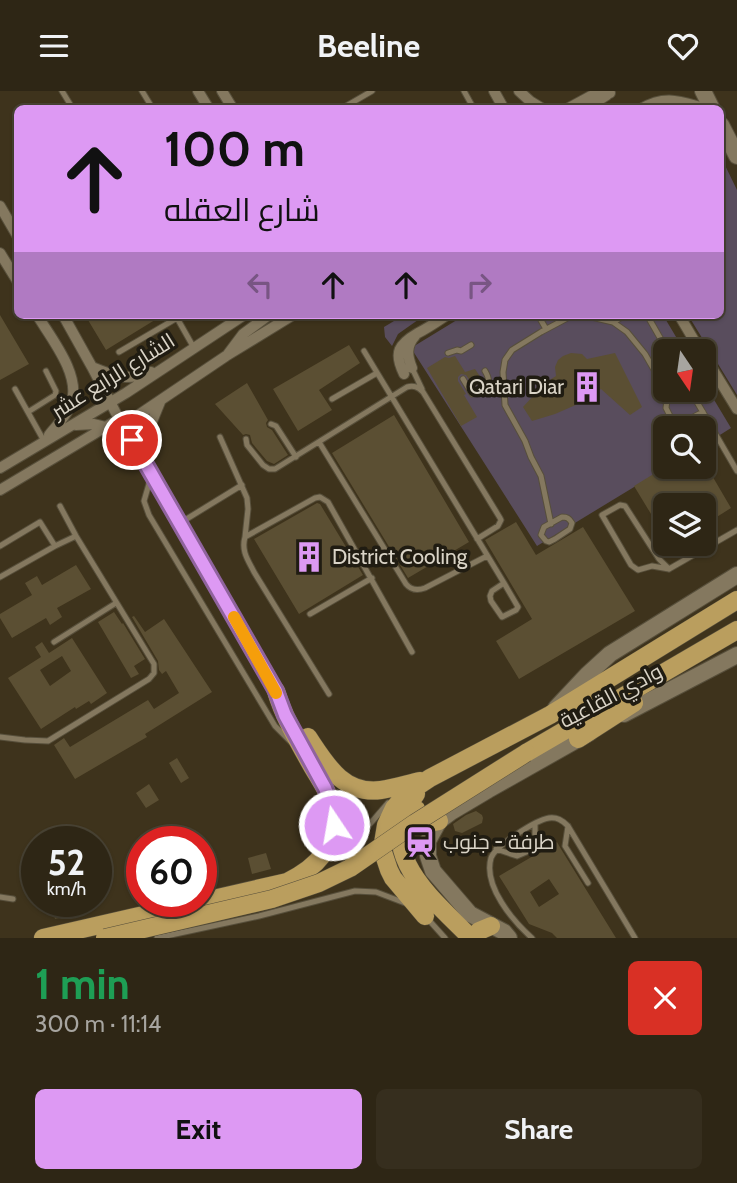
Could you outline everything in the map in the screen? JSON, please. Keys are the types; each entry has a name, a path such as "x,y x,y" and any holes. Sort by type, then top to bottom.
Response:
{"main road":[{"name":"وادي القاعية","path":"430,778 550,715 737,600"},
{"path":"578,739 718,650 737,631"},
{"name":"وادي القاعية","path":"105,938 272,899 319,883 350,868 415,823 526,754 737,631"},
{"path":"43,938 287,882 305,874 320,860 329,844 334,825 332,806 285,715 276,691"},
{"path":"276,691 329,769 343,782 360,789 380,790 430,778"},
{"path":"430,778 417,799 416,812 425,821 439,821"},
{"path":"425,916 388,870 383,843 386,825 394,808 406,794 430,778"},
{"path":"430,778 412,798 406,810 400,835 401,850 406,864 424,890 471,938"},
{"path":"477,938 479,931 506,930"}],"street":[{"path":"518,91 536,105"},
{"path":"574,105 591,96 611,92"},
{"path":"592,105 611,92"},
{"path":"649,105 668,100 690,105"},
{"path":"724,131 737,156"},
{"path":"0,206 14,230"},
{"path":"0,253 14,276"},
{"path":"39,319 68,367 73,391 70,408 44,441"},
{"path":"64,319 276,691"},
{"name":"الشارع الرابع عشر","path":"0,468 167,367 238,319"},
{"path":"226,356 243,334 264,319"},
{"name":"الشارع الرابع عشر","path":"0,490 119,419 137,416 286,319"},
{"path":"408,371 398,360 403,343 441,319"},
{"path":"682,319 694,339"},
{"path":"92,367 124,378 167,367"},
{"path":"716,374 737,409"},
{"path":"61,454 91,428 103,389"},
{"path":"146,463 149,429 161,401"},
{"path":"71,426 94,423 106,427 146,463"},
{"name":"وادي القاعية","path":"550,715 587,675 610,655 737,575"},
{"name":"وادي القاعية","path":"439,821 578,739 737,655"},
{"path":"439,821 426,848 433,871 470,914 506,930"}],"lane":[{"path":"348,105 372,91"},
{"path":"119,352 173,319"},
{"path":"180,319 194,348"},
{"path":"540,319 546,330"},
{"path":"554,319 557,323"},
{"path":"551,524 541,476 505,405 503,372 505,360 512,350 565,319"},
{"path":"600,319 613,322 627,332 653,368"},
{"path":"613,322 619,319"},
{"path":"649,319 661,339"},
{"path":"449,353 461,351 471,345"},
{"path":"364,351 391,397 504,583 518,607 502,617 490,596 492,591 504,583"},
{"path":"28,412 54,397 56,393 46,371"},
{"path":"408,371 410,386"},
{"path":"408,371 424,392 500,518 498,526 477,539"},
{"path":"463,380 472,394 489,383 485,371"},
{"path":"332,399 377,373"},
{"path":"246,439 247,445 263,465 269,469 278,468 410,386 424,392"},
{"path":"15,389 44,441"},
{"path":"667,403 666,408 676,426 703,412"},
{"path":"698,403 737,471"},
{"path":"271,425 276,426 296,457"},
{"path":"220,437 247,498 246,537 243,544 245,554 329,694"},
{"path":"319,442 409,588 425,588 487,556"},
{"path":"152,474 144,501 149,515 275,726 287,740 303,749"},
{"path":"180,523 242,485"},
{"path":"246,537 315,498 325,498 412,652"},
{"path":"669,569 659,559 625,506 620,505 603,516 631,565 638,570 652,566 669,569 737,530"},
{"path":"0,737 48,741 149,679 154,673 154,664 60,506"},
{"path":"562,517 572,523 570,529 549,542 541,535 544,527 551,524 562,517"},
{"path":"0,546 40,522 55,546"},
{"path":"0,577 76,536"},
{"path":"310,614 372,578"},
{"path":"54,642 116,603"},
{"path":"345,862 360,837 383,808 406,790 430,778"},
{"path":"532,938 506,930 490,863 496,849 535,824 550,818 563,821 568,826 635,938"},
{"path":"496,849 517,856 531,850 535,842 535,824"},
{"path":"568,826 565,846 588,883"},
{"path":"157,938 257,917 355,891 376,892 407,903 425,916 445,938"},
{"path":"0,897 13,899"}],"shaded area":[{"path":"724,163 737,190 737,395 716,361 716,339 703,339 690,319 724,319"},
{"path":"419,319 398,334 392,346 385,337 384,327 394,321"},
{"path":"458,319 665,319 677,339 653,339 653,403 716,403 731,428 716,437 716,416 653,416 653,476 537,546 411,348"}],"building":[{"path":"0,315 29,364 0,380"},
{"path":"87,319 156,319 106,350"},
{"path":"349,345 360,363 319,390 332,410 298,431 273,389"},
{"name":"Qatari Diar","path":"571,353 582,354 587,359 615,353 642,407 630,415 601,389 578,404 532,421 523,407 545,383 556,376 555,367 558,360"},
{"path":"455,356 465,372 475,369 483,381 474,387 466,375 461,374 458,377 466,394 464,395 477,417 461,426 427,368 445,357"},
{"path":"247,383 268,420 267,427 272,430 288,455 274,464 267,461 252,443 250,435 243,435 215,404"},
{"path":"394,415 469,542 408,578 332,453"},
{"path":"653,474 653,479 714,479 731,508 716,517 716,493 653,493 653,517 634,486"},
{"name":"District Cooling","path":"317,503 363,575 299,614 254,539"},
{"path":"516,522 536,555 583,527 635,611 519,679 496,641 532,619 485,540"},
{"path":"76,565 91,589 57,608 62,617 50,625 46,618 12,638 0,614 32,595 25,583 37,576 42,585"},
{"path":"114,612 145,659 134,666 139,674 131,678 98,622"},
{"path":"134,616 145,632 164,619 212,692 145,734 147,737 75,779 54,745 64,738 70,747 148,700 154,709 179,693 166,671 162,674 159,670 158,661 132,617"},
{"path":"72,638 107,693 91,704 89,701 76,709 75,707 41,729 8,678 41,657 35,647 42,642 49,653","holes":["62,656 71,671 50,686 40,670"]},
{"path":"177,758 189,778 181,783 169,763"},
{"path":"149,784 159,800 146,808 136,793"},
{"path":"476,811 482,815 482,823 462,833 455,831 453,824"},
{"path":"557,842 616,938 557,938 552,933 529,924 499,876","holes":["549,879 559,894 539,907 530,892"]},
{"path":"266,853 271,869 252,874 248,858"}],"slow traffic":[{"path":"234,617 276,693"}],"place":[{"name":"Qatari Diar","path":"587,387"},
{"name":"District Cooling","path":"309,557"},
{"name":"طرفة - جنوب","path":"420,842"}],"route":[{"path":"132,440 276,691 285,715 325,788 332,806 334,825"}]}
